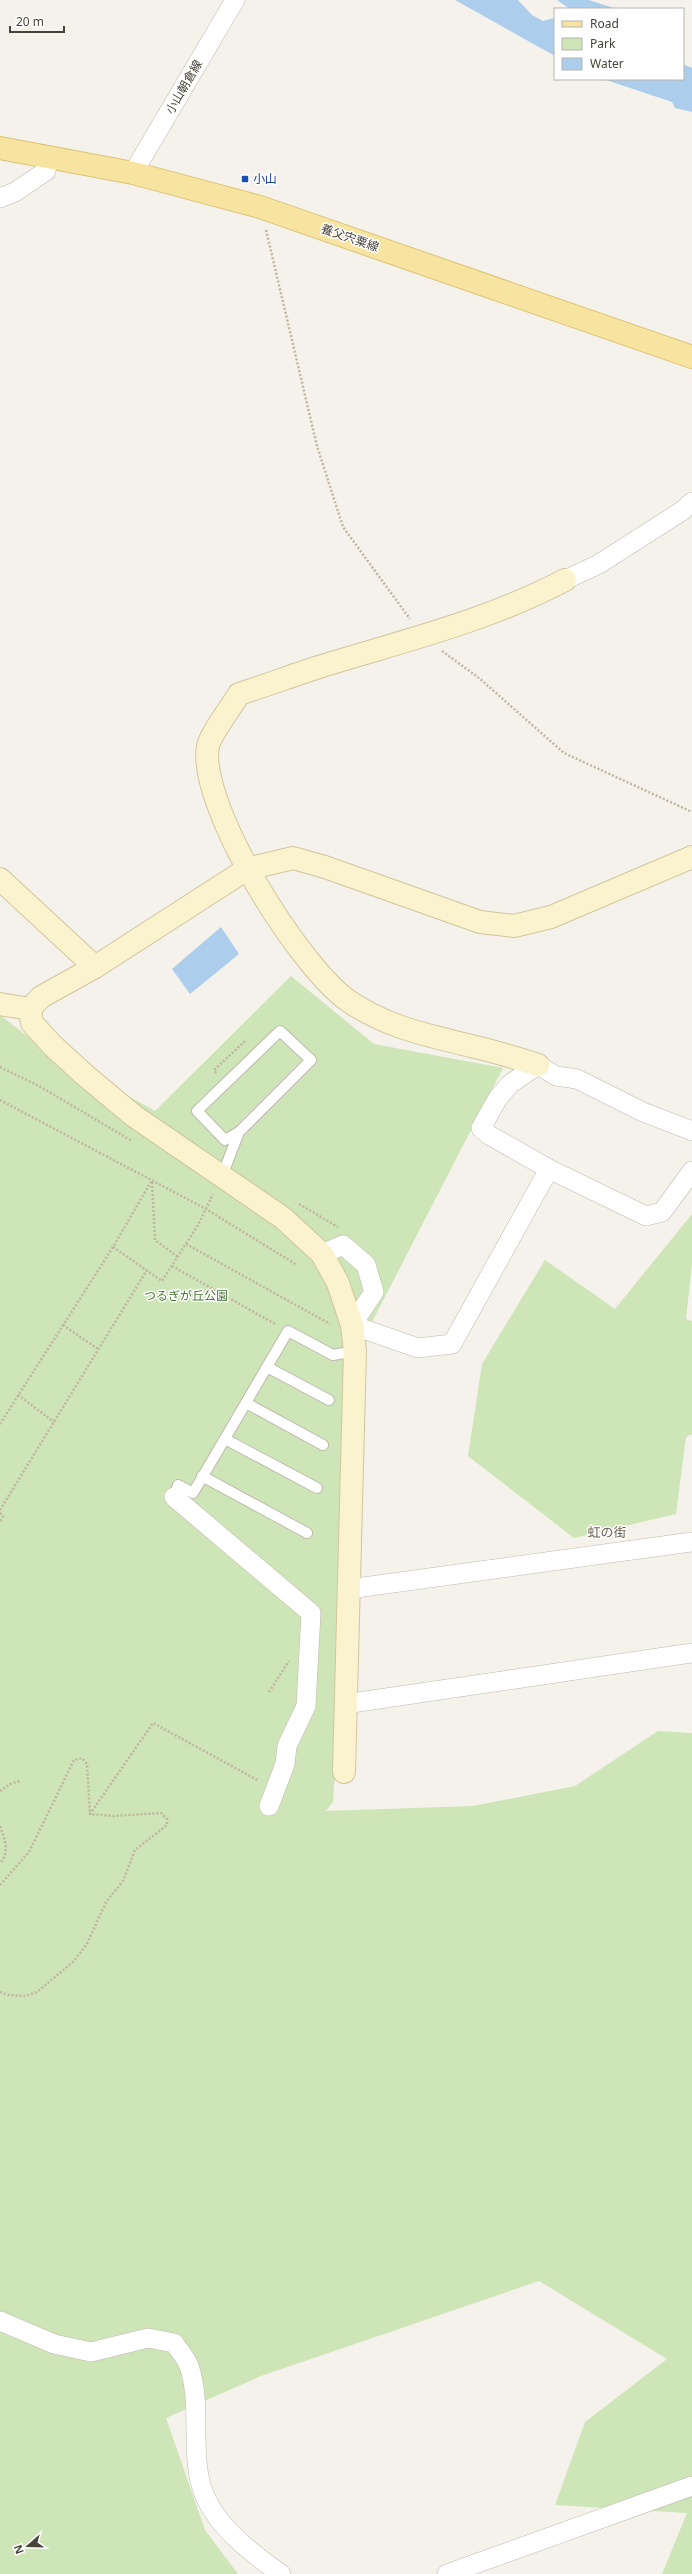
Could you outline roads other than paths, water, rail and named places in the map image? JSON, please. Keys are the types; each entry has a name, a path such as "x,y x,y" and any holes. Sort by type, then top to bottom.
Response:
{"main road":[{"name":"養父宍粟線","path":"0,148 49,156 133,174 260,207 692,357"}],"street":[{"name":"小山朝倉線","path":"133,174 235,0"},
{"path":"0,198 15,192 46,170 49,156"},
{"path":"692,502 682,511 599,564 534,596 424,638 322,666 239,694 208,745 208,768 214,796 247,869 320,976 350,1002 405,1030 538,1065 556,1076 577,1079 642,1112 692,1131"},
{"path":"30,1009 41,997 95,967 247,869 293,858 325,867 480,922 514,926 551,917 692,857"},
{"path":"0,879 95,967"},
{"path":"0,1004 30,1009"},
{"path":"30,1009 32,1023 53,1046 81,1071 134,1116 283,1218 322,1254 338,1283 353,1338 349,1589 344,1772"},
{"path":"538,1065 510,1084 498,1098 481,1128 489,1135 549,1169 646,1216 662,1212 692,1171"},
{"path":"353,1338 418,1348 452,1344 549,1169"},
{"path":"322,1254 343,1245 366,1265 374,1292 353,1338"},
{"path":"174,1497 311,1613 306,1706 287,1746 285,1764 272,1798"},
{"path":"349,1589 692,1542"},
{"path":"345,1704 692,1653"},
{"path":"0,2321 54,2344 91,2352 148,2338 174,2343 189,2366 195,2398 198,2476 210,2508 247,2550 281,2574"},
{"path":"447,2574 692,2486"}],"lane":[{"path":"222,1176 239,1132 311,1060 280,1031 197,1111 225,1140 239,1132"},
{"path":"174,1497 178,1485 192,1493 288,1332 333,1355 353,1338"},
{"path":"267,1367 329,1400"},
{"path":"246,1403 323,1444"},
{"path":"224,1439 318,1488"},
{"path":"202,1476 307,1533"}],"water":[{"path":"455,0 518,0 532,15 543,21 554,18 554,55"},
{"path":"557,0 589,0 614,8 569,8"},
{"path":"684,64 692,68 692,112 675,108 672,102 606,80 684,80"},
{"path":"221,927 239,954 190,994 172,969"}],"place":[{"name":"小山","path":"245,179"}],"district":[{"name":"虹の街","path":"607,1532"}],"park label":[{"name":"つるぎが丘公園","path":"186,1296"}]}
